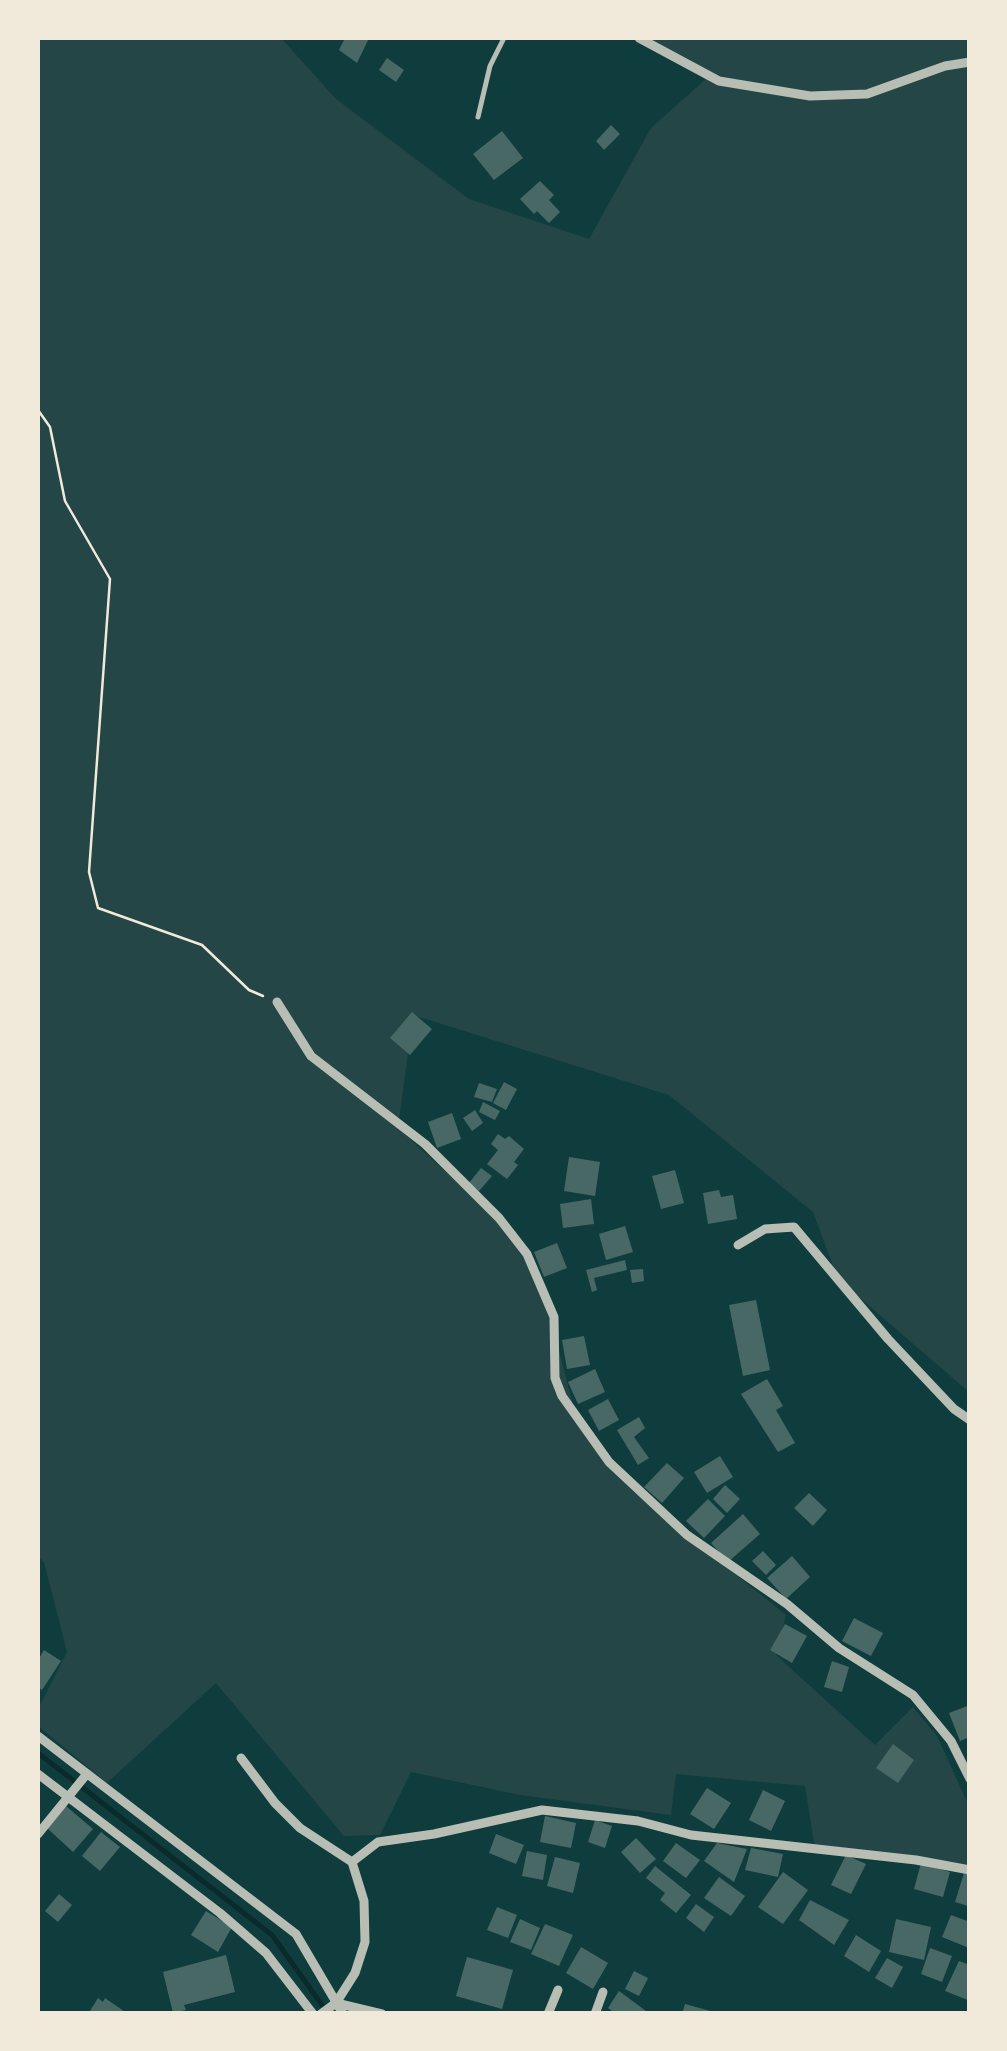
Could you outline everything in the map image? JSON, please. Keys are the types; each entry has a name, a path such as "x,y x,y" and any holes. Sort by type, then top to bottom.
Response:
{"street":[{"path":"640,38 719,82 810,96 867,94 945,66 970,62"},
{"path":"277,1002 312,1056 425,1144 499,1218 527,1254 554,1317 555,1378 562,1396 609,1462 687,1535 787,1604 839,1648 912,1695 950,1741 970,1779"},
{"path":"738,1245 766,1229 794,1227 841,1287 954,1410 970,1420"},
{"path":"38,1736 296,1934 343,2014"},
{"path":"241,1758 275,1804 300,1828 352,1862 364,1902 365,1942 355,1973 336,2003 321,2014"},
{"path":"38,1774 266,1953 313,2014"},
{"path":"38,1834 86,1775"},
{"path":"352,1862 378,1842 542,1810 624,1818 690,1835 916,1860 970,1870"},
{"path":"548,2014 558,1990"},
{"path":"595,2014 603,1992"},
{"path":"336,2003 382,2014"}],"lane":[{"path":"478,117 490,66 504,38"}],"path":[{"path":"38,410 50,427 65,500 110,579 89,872 98,908 202,944 249,990 277,1002"}],"shaded area":[{"path":"38,38 281,38 336,99 469,199 589,239 651,128 706,79 646,38 969,38 969,1392 838,1279 813,1212 669,1095 413,1015 398,1128 473,1197 537,1266 577,1420 663,1516 786,1615 776,1655 875,1745 913,1707 937,1736 969,1806 969,1870 815,1849 805,1786 676,1774 671,1815 520,1795 411,1772 380,1835 344,1836 216,1683 107,1783 38,1726 38,1709 67,1652 44,1562 38,1557"}],"building":[{"path":"345,38 369,38 357,63 339,50"},
{"path":"387,58 404,70 396,82 379,70"},
{"path":"611,125 620,134 604,150 596,141"},
{"path":"502,131 523,158 494,180 473,154"},
{"path":"540,181 554,195 549,200 560,212 549,223 520,199"},
{"path":"412,1012 432,1029 410,1055 390,1038"},
{"path":"504,1082 517,1089 506,1110 493,1103"},
{"path":"479,1083 497,1089 492,1102 474,1097"},
{"path":"483,1102 500,1111 495,1120 479,1112"},
{"path":"475,1110 483,1123 472,1131 463,1118"},
{"path":"452,1113 461,1139 437,1148 428,1122"},
{"path":"498,1134 505,1139 509,1136 524,1149 507,1179 487,1164 498,1150 491,1144"},
{"path":"569,1157 600,1162 595,1196 564,1191"},
{"path":"481,1168 492,1176 479,1191 469,1183"},
{"path":"675,1170 684,1203 661,1209 652,1176"},
{"path":"719,1190 721,1197 733,1195 737,1219 708,1224 703,1193"},
{"path":"591,1199 594,1224 563,1228 560,1204"},
{"path":"625,1226 633,1252 606,1260 599,1234"},
{"path":"557,1243 567,1268 544,1277 534,1252"},
{"path":"625,1260 627,1270 594,1278 597,1290 592,1292 586,1270"},
{"path":"643,1269 644,1281 632,1283 630,1270"},
{"path":"756,1300 770,1370 743,1376 729,1305"},
{"path":"584,1336 590,1365 567,1369 562,1340"},
{"path":"595,1369 605,1392 578,1404 568,1382"},
{"path":"767,1379 783,1406 776,1410 795,1443 778,1452 741,1394"},
{"path":"608,1399 619,1420 599,1431 588,1410"},
{"path":"639,1417 645,1428 634,1437 649,1458 638,1465 617,1430"},
{"path":"720,1456 733,1477 707,1493 694,1472"},
{"path":"667,1463 684,1478 662,1503 644,1487"},
{"path":"725,1485 740,1499 727,1513 713,1499"},
{"path":"809,1493 827,1510 813,1526 794,1508"},
{"path":"708,1499 725,1516 704,1538 686,1521"},
{"path":"743,1514 760,1534 728,1562 711,1543"},
{"path":"763,1551 776,1565 766,1575 752,1561"},
{"path":"792,1556 810,1577 786,1599 767,1578"},
{"path":"854,1618 883,1633 871,1656 842,1641"},
{"path":"785,1624 807,1636 792,1663 770,1650"},
{"path":"44,1650 61,1661 42,1690 38,1687 38,1660"},
{"path":"832,1661 849,1667 842,1692 824,1687"},
{"path":"970,1705 970,1737 960,1741 949,1713"},
{"path":"893,1744 914,1760 898,1783 876,1768"},
{"path":"707,1788 731,1803 714,1829 690,1814"},
{"path":"763,1790 785,1801 771,1831 749,1820"},
{"path":"66,1806 93,1829 73,1852 47,1828"},
{"path":"545,1816 576,1823 571,1848 540,1842"},
{"path":"595,1820 612,1826 605,1848 588,1842"},
{"path":"101,1832 120,1847 100,1871 82,1856"},
{"path":"496,1834 524,1845 516,1864 489,1853"},
{"path":"636,1838 656,1859 640,1873 621,1852"},
{"path":"676,1843 700,1860 686,1878 663,1861"},
{"path":"717,1843 747,1849 734,1882 704,1861"},
{"path":"751,1848 783,1854 778,1877 745,1870"},
{"path":"527,1851 547,1855 543,1880 522,1876"},
{"path":"846,1855 866,1864 851,1894 831,1885"},
{"path":"555,1857 580,1863 573,1893 547,1886"},
{"path":"921,1863 950,1872 943,1897 914,1889"},
{"path":"655,1866 691,1895 676,1913 660,1900 665,1893 646,1878"},
{"path":"783,1872 808,1890 783,1924 758,1907"},
{"path":"964,1873 970,1874 968,1906 955,1902"},
{"path":"719,1877 745,1896 731,1916 704,1898"},
{"path":"59,1894 72,1905 58,1922 45,1911"},
{"path":"810,1900 849,1920 834,1945 799,1920"},
{"path":"696,1904 714,1917 704,1932 686,1918"},
{"path":"497,1907 517,1915 508,1938 487,1930"},
{"path":"206,1911 232,1927 218,1952 191,1935"},
{"path":"951,1915 970,1922 969,1948 942,1937"},
{"path":"520,1919 540,1928 531,1950 510,1942"},
{"path":"896,1919 931,1927 924,1960 889,1952"},
{"path":"545,1924 573,1935 559,1966 531,1954"},
{"path":"856,1935 881,1951 869,1972 844,1956"},
{"path":"581,1947 608,1963 593,1989 566,1973"},
{"path":"930,1948 952,1956 942,1982 921,1974"},
{"path":"226,1955 235,1992 184,2005 186,2010 173,2013 163,1972"},
{"path":"467,1957 513,1970 502,2009 456,1996"},
{"path":"887,1958 903,1967 892,1988 875,1978"},
{"path":"959,1961 970,1965 970,2001 945,1991"},
{"path":"634,1971 648,1978 639,1996 625,1989"},
{"path":"619,1991 645,2014 616,2014 608,2008"},
{"path":"98,1998 103,2002 105,1998 128,2014 88,2014"},
{"path":"685,2004 714,2012 714,2014 682,2014"}],"waterway":[{"path":"38,1753 272,1935 327,2012"}]}
